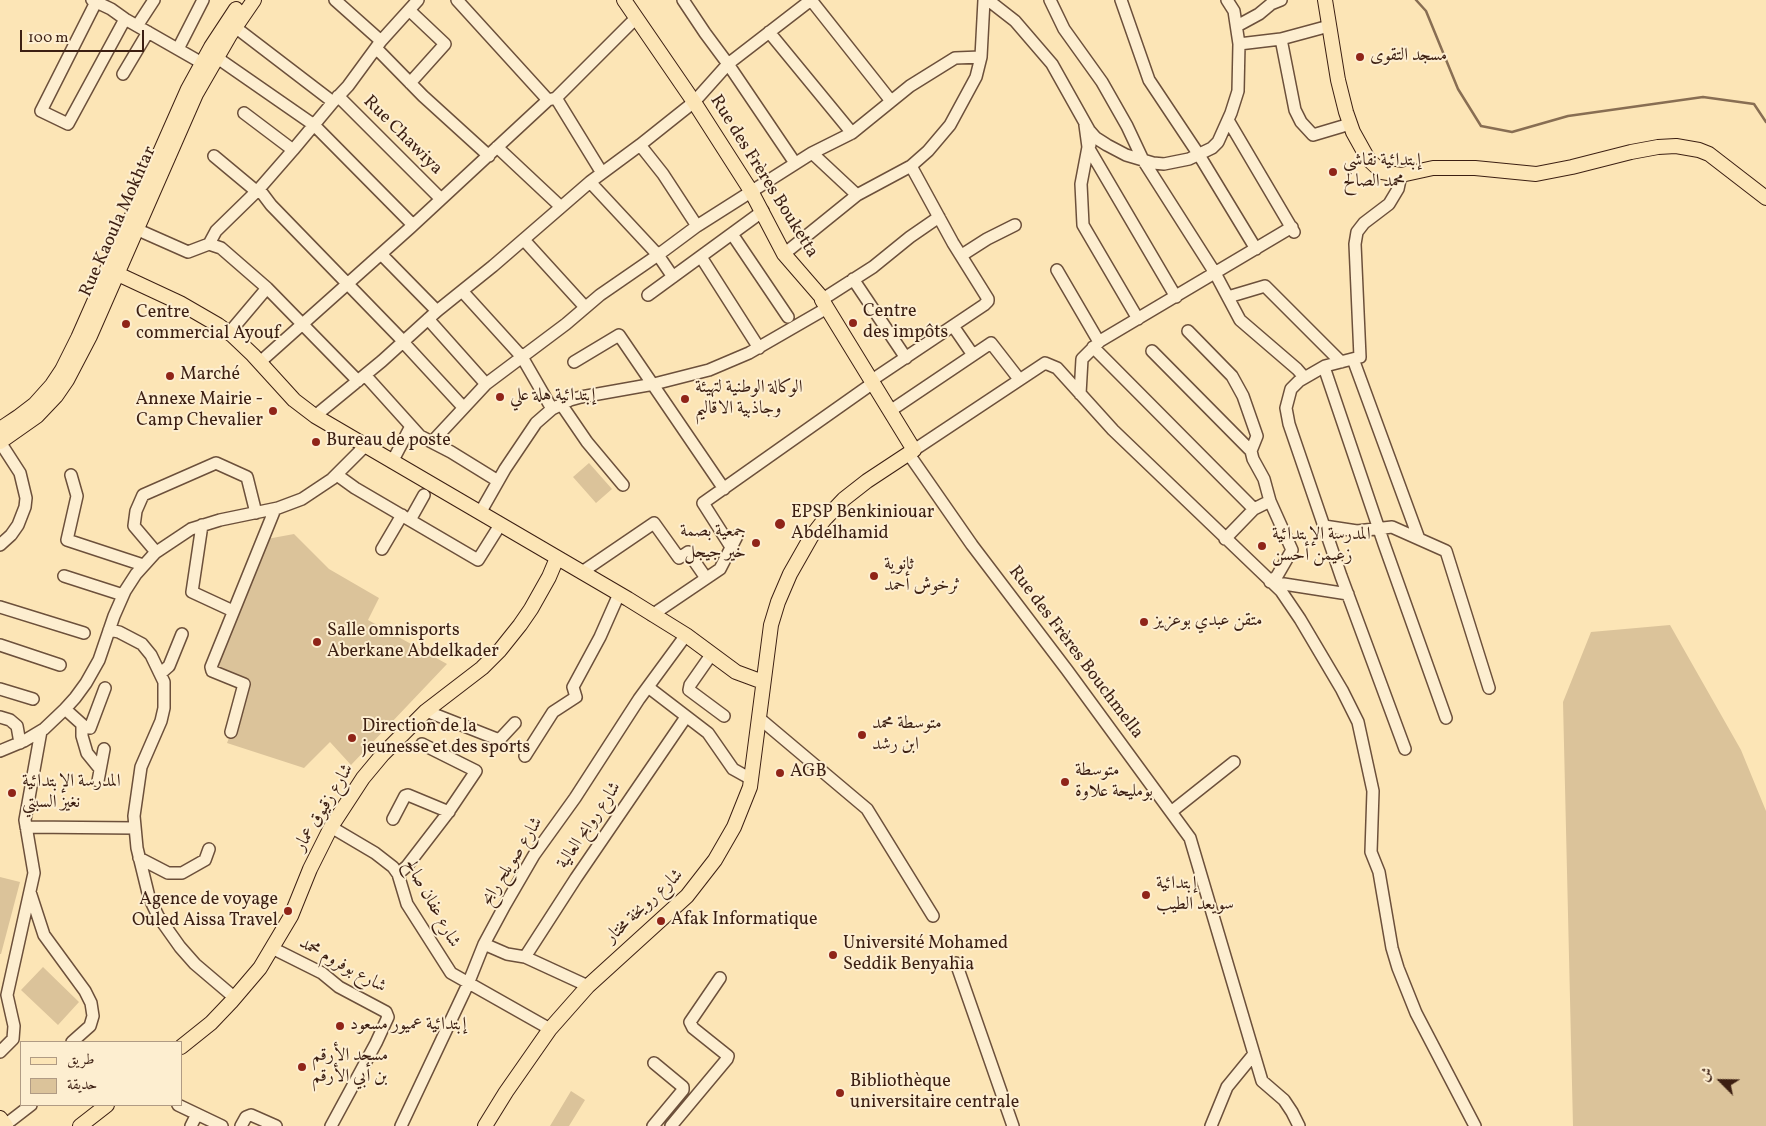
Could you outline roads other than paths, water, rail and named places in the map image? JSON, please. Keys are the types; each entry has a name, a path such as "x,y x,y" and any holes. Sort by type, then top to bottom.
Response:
{"main road":[{"name":"Rue Kaoula Mokhtar","path":"0,442 32,420 65,384 86,344 112,271 171,124 222,28 242,0"},
{"name":"Rue Kaoula Mokhtar","path":"0,429 27,411 55,381 136,229 180,129 216,57 234,27 254,0"},
{"name":"Rue des Frères Bouketta","path":"624,0 694,102 751,191 784,254 825,304 890,411 911,452"},
{"path":"1325,0 1338,80 1350,124 1373,165 1382,172 1400,176 1433,168 1475,168 1536,174 1572,168 1631,152 1676,146 1710,154 1766,198"},
{"path":"112,271 180,303 229,333 260,362 294,400 316,416 619,594 686,635 736,672 764,682"},
{"name":"شارع رويخة مختار","path":"485,1126 550,1029 588,986 687,896 715,860 734,828 746,798 751,779 774,614 786,581 805,546 824,520 844,499 866,481 911,452"},
{"name":"شارع زقيوق عمار","path":"182,1046 211,1023 256,974 294,909 310,869 331,827 363,778 426,711 482,668 500,650 531,609 557,558"},
{"path":"83,1125 107,1106"}],"street":[{"path":"137,26 154,0"},
{"path":"178,49 203,0"},
{"path":"334,0 379,45 410,83 489,156"},
{"path":"210,244 216,231 294,150 418,0"},
{"path":"457,0 552,99 602,172"},
{"path":"683,0 795,163"},
{"path":"316,416 602,172 640,145 694,102 728,64 811,0 891,101"},
{"path":"784,254 857,195 911,166 928,151 950,126 976,77 981,57 984,0"},
{"path":"988,0 1015,21 1052,64 1084,121 1096,138 1119,152 1153,163 1168,164 1199,155 1216,145 1228,120 1238,91 1239,44 1234,11 1227,0"},
{"path":"1050,0 1064,29 1102,82 1127,126 1143,160 1215,274 1240,320 1304,377"},
{"path":"1121,0 1149,80 1199,155 1256,249"},
{"path":"1237,26 1259,14 1271,4 1281,0"},
{"path":"125,19 68,124 41,112 95,1 114,5 125,19 202,63"},
{"path":"409,10 445,44 410,83"},
{"path":"260,362 552,99 636,18"},
{"path":"1239,44 1281,39 1329,26"},
{"name":"Rue Chawiya","path":"234,27 336,99 441,199"},
{"path":"124,74 148,32"},
{"path":"769,32 852,133"},
{"path":"1281,39 1295,110 1301,122 1313,135 1350,124"},
{"path":"216,57 314,125 413,225"},
{"path":"432,442 486,384 600,295 658,256 698,226 812,152 852,133 910,86 955,58 981,57"},
{"path":"244,113 294,150"},
{"path":"1080,394 1082,359 1096,345 1256,249 1293,230 1228,120"},
{"path":"1084,121 1088,147 1082,184 1083,225 1138,319"},
{"path":"1088,147 1096,138"},
{"path":"640,145 663,174 698,226"},
{"path":"497,147 560,207"},
{"path":"1088,147 1176,296"},
{"path":"812,152 857,195"},
{"path":"214,156 257,190 272,205 404,342 463,407"},
{"path":"652,615 720,569 734,542 703,504 906,358 984,305 988,299 911,166"},
{"path":"1400,176 1398,189 1389,204 1364,223 1357,232 1354,244 1360,357 1324,367 1304,377 1291,390 1287,402 1287,415 1348,594 1405,748"},
{"path":"590,182 658,256 673,277"},
{"path":"648,295 763,211"},
{"path":"480,513 498,481 536,423 557,406 581,397 654,384 709,370 759,348 825,304 853,279 939,217"},
{"path":"962,255 987,239 1016,225"},
{"path":"136,229 188,252 210,244 221,248 267,288 420,436 498,481"},
{"path":"732,234 788,317"},
{"path":"524,240 585,307"},
{"path":"382,254 437,311"},
{"path":"701,257 759,348"},
{"path":"1057,270 1096,345 1254,508"},
{"path":"853,279 906,358"},
{"path":"1228,297 1265,286 1341,362"},
{"path":"229,333 267,288"},
{"path":"462,291 522,357 557,406 623,485"},
{"path":"428,319 486,384"},
{"path":"953,326 973,355"},
{"path":"1188,331 1232,376 1240,389 1257,436 1251,451"},
{"path":"574,362 619,335 724,489"},
{"path":"890,411 992,343 1019,380"},
{"path":"1152,352 1251,451 1253,459 1264,478 1270,501 1292,550 1276,576 1270,582"},
{"path":"1353,359 1419,539"},
{"path":"911,452 1045,363 1057,368 1113,430 1284,595 1342,690 1358,722 1373,791 1371,852 1380,872 1392,948 1416,1012 1475,1126"},
{"path":"1324,367 1378,527 1446,718"},
{"path":"392,462 411,426"},
{"path":"0,442 20,473 26,498 25,507 18,525 12,535 0,545"},
{"path":"0,751 20,743 41,731 65,709 90,676 102,653 123,595 143,565 156,552 183,532 202,525 275,509 302,500 337,475 365,446"},
{"name":"Rue des Frères Bouchmella","path":"911,452 972,545 1067,670 1190,838 1262,1081 1284,1100 1299,1126"},
{"path":"156,552 134,526 136,511 144,495 216,463 246,478 256,513"},
{"path":"71,475 77,496 66,537 67,540 143,565"},
{"path":"337,475 478,560 500,525"},
{"path":"382,549 424,495"},
{"path":"1225,539 1254,508 1270,501"},
{"path":"231,732 244,684 212,671 211,667 275,509"},
{"path":"582,572 654,523 679,558 688,552 706,578"},
{"path":"202,525 192,592 233,611"},
{"path":"1324,526 1357,531 1378,527 1392,527 1446,551 1489,688"},
{"path":"64,576 123,595"},
{"path":"1270,582 1348,594"},
{"path":"525,756 553,712 576,697 573,687 600,638 619,594"},
{"path":"0,607 84,633"},
{"path":"109,630 119,632 142,644 161,673 165,690 164,708 160,721 141,767 136,801 135,828 144,880 153,906 172,937 196,964 235,998"},
{"path":"161,673 169,666 182,634"},
{"name":"شارع صويلح رابح","path":"402,1126 468,984 484,944 534,855 575,798 648,687 686,635"},
{"path":"0,646 60,664"},
{"path":"712,655 690,685 689,690 724,716"},
{"path":"648,687 708,733 734,769 751,779"},
{"path":"65,709 82,725 90,728 105,688"},
{"path":"0,689 32,699"},
{"path":"426,711 497,740 515,723"},
{"path":"0,717 10,720 17,726 20,743"},
{"name":"شارع روابح العالية","path":"525,957 576,878 686,717"},
{"path":"759,718 867,809 933,916"},
{"path":"82,725 82,736 87,754 99,775 104,749"},
{"path":"0,1052 13,1039 14,1026 7,995 34,873 26,827 26,812 41,731"},
{"path":"398,874 449,812 476,771 422,744"},
{"path":"1171,812 1234,762"},
{"path":"392,819 405,796 408,795 449,812"},
{"path":"26,827 135,828"},
{"name":"شارع عفان صالح","path":"331,827 388,862 398,874 407,904 448,970 455,977 550,1029"},
{"path":"139,858 168,873 182,873 205,860 209,848"},
{"path":"30,890 44,935 85,991 91,1003 93,1016 90,1026 73,1041"},
{"path":"484,944 507,954 525,957 588,986"},
{"name":"شارع بوفروم محمد","path":"272,948 322,973 338,987 386,1012 388,1017 331,1126"},
{"path":"956,963 1013,1126"},
{"path":"671,1126 728,1059 728,1056 693,1028 690,1022 720,978"},
{"path":"1210,1126 1227,1088 1254,1054"},
{"path":"653,1126 683,1090 683,1086 654,1063"},
{"path":"4,1123 30,1106"},
{"path":"180,1106 222,1126"},
{"path":"191,1126 197,1114"},
{"path":"241,1126 246,1117 251,1115 276,1126"}],"waterway":[{"path":"1416,0 1426,11 1458,89 1481,126 1512,132 1568,116 1703,97 1754,104 1766,122"}],"place":[{"name":"مسجد التقوى","path":"1360,57"},
{"name":"إبتدائية نقاشي محمد الصالح","path":"1333,172"},
{"name":"Centre des impôts","path":"853,323"},
{"name":"Centre commercial Ayouf","path":"126,324"},
{"name":"Marché","path":"170,376"},
{"name":"إبتدائية هلة علي","path":"500,397"},
{"name":"الوكالة الوطنية لتهيئة وجاذبية الاقاليم","path":"685,399"},
{"name":"Annexe Mairie - Camp Chevalier","path":"273,411"},
{"name":"Bureau de poste","path":"316,442"},
{"name":"EPSP Benkiniouar Abdelhamid","path":"780,524"},
{"name":"جمعية بصمة خير جيجل","path":"756,543"},
{"name":"المدرسة الإبتدائية زعيمن أحسن","path":"1262,546"},
{"name":"ثانوية ثرخوش أحمد","path":"874,576"},
{"name":"متقن عبدي بوعزيز","path":"1144,622"},
{"name":"Salle omnisports Aberkane Abdelkader","path":"317,642"},
{"name":"متوسطة محمد ابن رشد","path":"862,735"},
{"name":"Direction de la jeunesse et des sports","path":"352,738"},
{"name":"AGB","path":"780,773"},
{"name":"متوسطة بومليحة علاوة","path":"1065,782"},
{"name":"المدرسة الإبتدائية نغيز السبتي","path":"12,793"},
{"name":"إبتدائية سويعد الطيب","path":"1146,895"},
{"name":"Agence de voyage Ouled Aissa Travel","path":"288,911"},
{"name":"Afak Informatique","path":"661,921"},
{"name":"Université Mohamed Seddik Benyahia","path":"833,955"},
{"name":"إبتدائية عميور مسعود","path":"340,1026"},
{"name":"مسجد الأرقم بن أبي الأرقم","path":"302,1067"},
{"name":"Bibliothèque universitaire centrale","path":"840,1093"}]}
